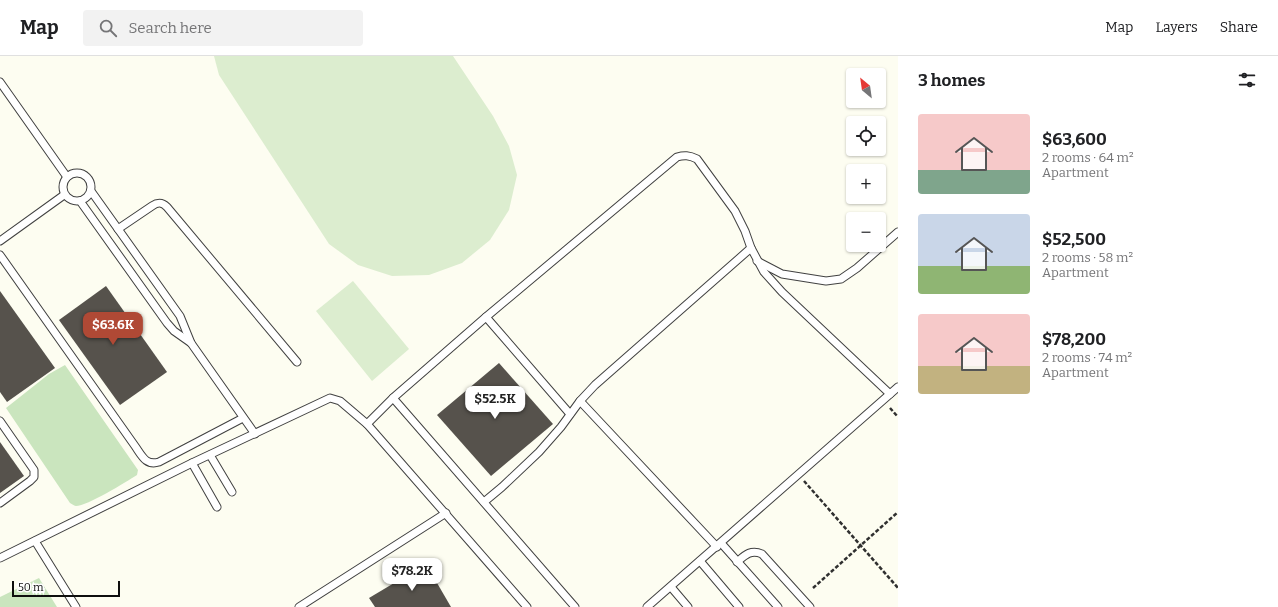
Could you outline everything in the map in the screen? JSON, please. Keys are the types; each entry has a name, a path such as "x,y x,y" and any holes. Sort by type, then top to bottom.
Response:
{"lane":[{"path":"0,82 67,177"},
{"path":"367,424 393,398 486,317 676,157 683,155 690,155 697,159 735,211 757,261 764,272 782,292 890,394"},
{"path":"73,173 81,173 87,177 91,184 91,191 87,198 80,201 74,201 68,199 64,195 62,188 63,182 73,173"},
{"path":"91,191 180,316 191,343 254,434"},
{"path":"0,242 64,195"},
{"path":"80,201 174,331 191,343"},
{"path":"118,229 152,206 158,203 163,203 297,362"},
{"path":"757,261 782,274 826,281 841,279 857,268 898,232"},
{"path":"484,502 539,452 561,427 580,401 595,385 751,248"},
{"path":"0,255 135,446 149,463 153,464 159,462 243,418"},
{"path":"486,317 570,414"},
{"path":"647,607 898,387"},
{"path":"0,558 192,463 330,398 340,401 367,424 527,607"},
{"path":"393,398 575,607"},
{"path":"580,401 737,562 778,607"},
{"path":"0,421 34,470 34,477 30,481 0,503"},
{"path":"210,455 232,492"},
{"path":"192,463 217,507"},
{"path":"300,607 446,513"},
{"path":"35,541 76,607"},
{"path":"737,562 752,552 762,554 810,607"},
{"path":"700,561 740,607"},
{"path":"670,588 688,607"}],"path":[{"path":"798,475 898,588"},
{"path":"813,588 898,512"}],"green space":[{"path":"214,56 453,56 493,116 509,146 517,175 509,210 490,240 462,263 429,275 392,276 358,265 329,244 219,75"},
{"path":"353,281 409,349 372,381 316,311"},
{"path":"65,365 138,470 137,475 116,488 89,502 76,506 70,503 6,408 49,374"},
{"path":"39,578 57,607 0,607 0,597"}],"building":[{"path":"106,286 167,372 120,405 59,320"},
{"path":"0,291 55,368 7,402 0,392"},
{"path":"499,363 553,424 491,476 437,415"},
{"path":"0,442 24,476 0,493"},
{"path":"426,564 451,607 375,607 369,598"}]}
